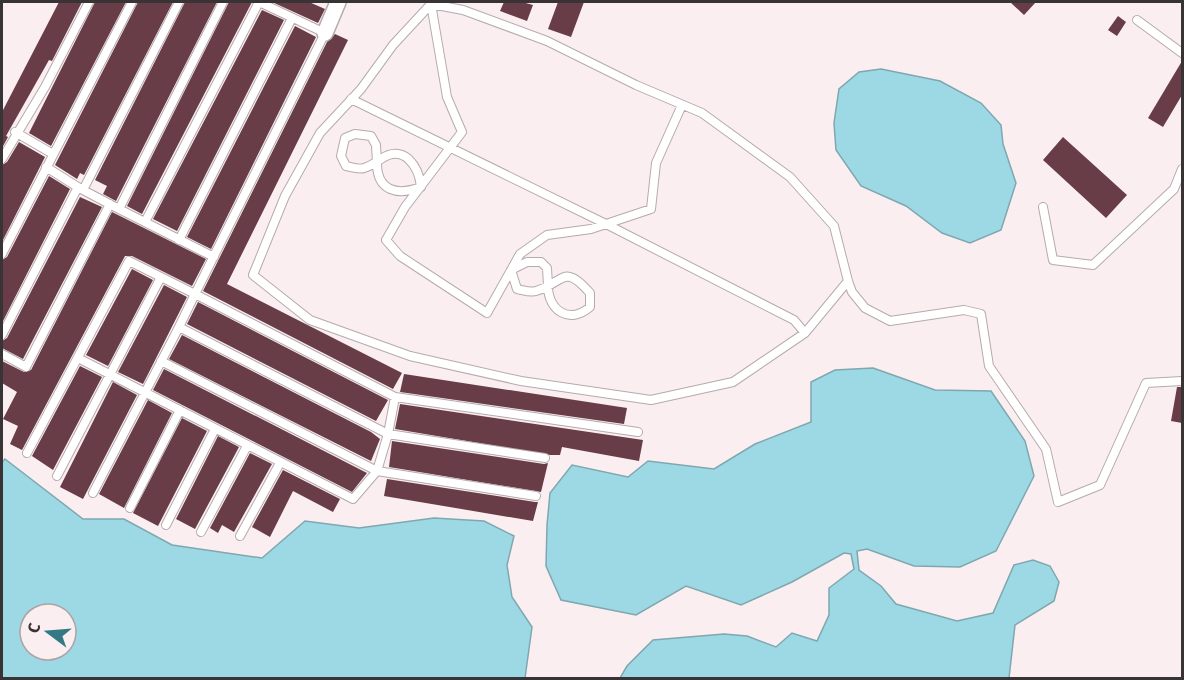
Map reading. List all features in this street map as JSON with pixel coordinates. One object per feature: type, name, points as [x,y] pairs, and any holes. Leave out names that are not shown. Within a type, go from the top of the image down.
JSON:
[{"type":"street","points":[[325,33],[338,2]]},
{"type":"lane","points":[[2,159],[15,132],[45,87],[89,2]]},
{"type":"lane","points":[[2,254],[132,2]]},
{"type":"lane","points":[[2,335],[179,2]]},
{"type":"lane","points":[[119,209],[223,2]]},
{"type":"lane","points":[[93,493],[179,327],[325,33],[259,2],[145,222]]},
{"type":"lane","points":[[432,3],[393,45],[351,99],[320,133],[285,196],[253,275],[310,320],[410,356],[520,381],[651,400],[733,382],[805,333],[848,281]]},
{"type":"lane","points":[[432,3],[463,10],[547,41],[702,113],[790,177],[834,226],[852,292],[866,308],[890,321],[964,310],[981,314],[989,366],[1046,449],[1058,502],[1100,485],[1146,383],[1182,381]]},
{"type":"lane","points":[[432,3],[447,97],[462,132],[405,207],[386,240],[400,256],[487,313],[520,254],[547,235],[606,224],[651,209],[656,163],[681,105]]},
{"type":"lane","points":[[179,240],[292,18]]},
{"type":"lane","points":[[1137,20],[1182,53]]},
{"type":"lane","points":[[351,99],[606,224],[794,320],[805,333]]},
{"type":"lane","points":[[15,132],[53,154]]},
{"type":"lane","points":[[421,187],[395,192],[377,176],[377,163],[376,145],[371,136],[355,134],[345,138],[341,156],[346,166],[362,169],[377,163],[394,153],[406,156],[419,170],[421,187]]},
{"type":"lane","points":[[46,167],[119,209],[214,257]]},
{"type":"lane","points":[[1043,207],[1053,260],[1094,265],[1174,189],[1182,169]]},
{"type":"lane","points":[[2,354],[26,367],[110,204]]},
{"type":"lane","points":[[27,453],[129,261],[395,397],[638,432]]},
{"type":"lane","points":[[511,270],[517,289],[533,292],[548,286],[566,276],[578,279],[590,293],[590,307],[582,314],[566,314],[554,308],[548,299],[548,286],[547,268],[541,262],[527,262],[511,270]]},
{"type":"lane","points":[[57,476],[161,277]]},
{"type":"lane","points":[[179,327],[388,434],[545,458]]},
{"type":"lane","points":[[78,358],[353,499],[377,471],[388,434],[395,397]]},
{"type":"lane","points":[[161,361],[377,471],[536,496]]},
{"type":"lane","points":[[130,508],[180,410]]},
{"type":"lane","points":[[166,525],[215,429]]},
{"type":"lane","points":[[201,532],[247,446]]},
{"type":"lane","points":[[240,536],[280,463]]},
{"type":"water","points":[[881,69],[940,81],[981,103],[1001,125],[1003,144],[1016,183],[1001,230],[970,243],[942,233],[906,206],[861,186],[836,150],[834,123],[839,89],[859,72]]},
{"type":"water","points":[[873,368],[935,390],[991,391],[1025,441],[1034,476],[996,551],[960,567],[914,566],[867,549],[857,551],[859,570],[881,586],[896,604],[957,621],[993,613],[1014,565],[1033,560],[1050,566],[1059,582],[1054,601],[1015,625],[1009,678],[620,678],[627,666],[653,640],[724,634],[747,636],[776,647],[792,633],[817,641],[829,615],[829,588],[854,569],[851,554],[844,553],[792,582],[741,605],[686,586],[636,615],[561,600],[546,566],[547,525],[550,493],[572,465],[628,477],[648,461],[714,469],[755,444],[811,422],[811,382],[835,370]]},
{"type":"water","points":[[5,459],[83,519],[124,519],[172,545],[262,558],[305,521],[359,528],[434,518],[484,521],[514,536],[507,565],[512,597],[532,627],[525,678],[2,678],[2,462]]},
{"type":"building","points":[[59,2],[82,2],[52,61],[49,60],[6,136],[8,137],[2,148],[2,112]]},
{"type":"building","points":[[95,2],[126,2],[51,146],[29,133]]},
{"type":"building","points":[[138,2],[173,2],[84,175],[80,173],[77,179],[55,165]]},
{"type":"building","points":[[185,2],[217,2],[116,201],[103,194],[107,186],[95,180]]},
{"type":"building","points":[[229,2],[252,2],[142,214],[127,206]]},
{"type":"building","points":[[272,2],[309,2],[325,9],[318,23]]},
{"type":"building","points":[[504,2],[522,2],[533,5],[527,21],[500,11]]},
{"type":"building","points":[[558,2],[584,2],[571,37],[548,29]]},
{"type":"building","points":[[1010,2],[1036,2],[1024,15]]},
{"type":"building","points":[[262,10],[284,20],[177,231],[153,219]]},
{"type":"building","points":[[1118,16],[1126,22],[1117,36],[1108,30]]},
{"type":"building","points":[[295,26],[316,37],[211,249],[187,237]]},
{"type":"building","points":[[335,34],[348,40],[227,284],[402,373],[393,389],[203,291],[327,42]]},
{"type":"building","points":[[1182,61],[1182,95],[1163,127],[1148,118]]},
{"type":"building","points":[[1063,137],[1127,195],[1106,218],[1043,160]]},
{"type":"building","points":[[19,142],[45,157],[2,242],[2,165],[7,162]]},
{"type":"building","points":[[49,176],[70,189],[2,323],[2,260],[7,257]]},
{"type":"building","points":[[80,197],[102,207],[23,359],[2,348],[2,341],[7,338]]},
{"type":"building","points":[[112,212],[206,259],[192,286],[132,256],[125,256],[22,450],[10,444],[18,426],[3,419],[17,392],[2,383],[2,361],[24,372],[31,370]]},
{"type":"building","points":[[132,269],[153,280],[108,366],[86,355]]},
{"type":"building","points":[[164,285],[187,297],[143,384],[118,372]]},
{"type":"building","points":[[198,302],[388,400],[376,421],[187,324]]},
{"type":"building","points":[[182,335],[371,432],[380,439],[371,461],[169,359]]},
{"type":"building","points":[[80,366],[102,377],[53,470],[32,456]]},
{"type":"building","points":[[164,369],[367,473],[352,492],[153,390]]},
{"type":"building","points":[[404,374],[627,408],[624,424],[400,392]]},
{"type":"building","points":[[113,382],[137,395],[83,499],[60,487]]},
{"type":"building","points":[[1177,387],[1182,387],[1182,423],[1171,421]]},
{"type":"building","points":[[148,400],[172,413],[124,508],[99,494]]},
{"type":"building","points":[[400,404],[643,440],[639,461],[562,447],[560,455],[550,455],[395,429]]},
{"type":"building","points":[[182,418],[207,431],[158,526],[133,513]]},
{"type":"building","points":[[218,436],[239,447],[195,529],[176,519]]},
{"type":"building","points":[[392,441],[548,463],[541,492],[389,467]]},
{"type":"building","points":[[250,453],[272,464],[234,532],[222,525],[218,533],[210,528]]},
{"type":"building","points":[[283,470],[340,499],[333,512],[293,491],[270,537],[252,527]]},
{"type":"building","points":[[387,479],[538,502],[533,521],[384,496]]}]
